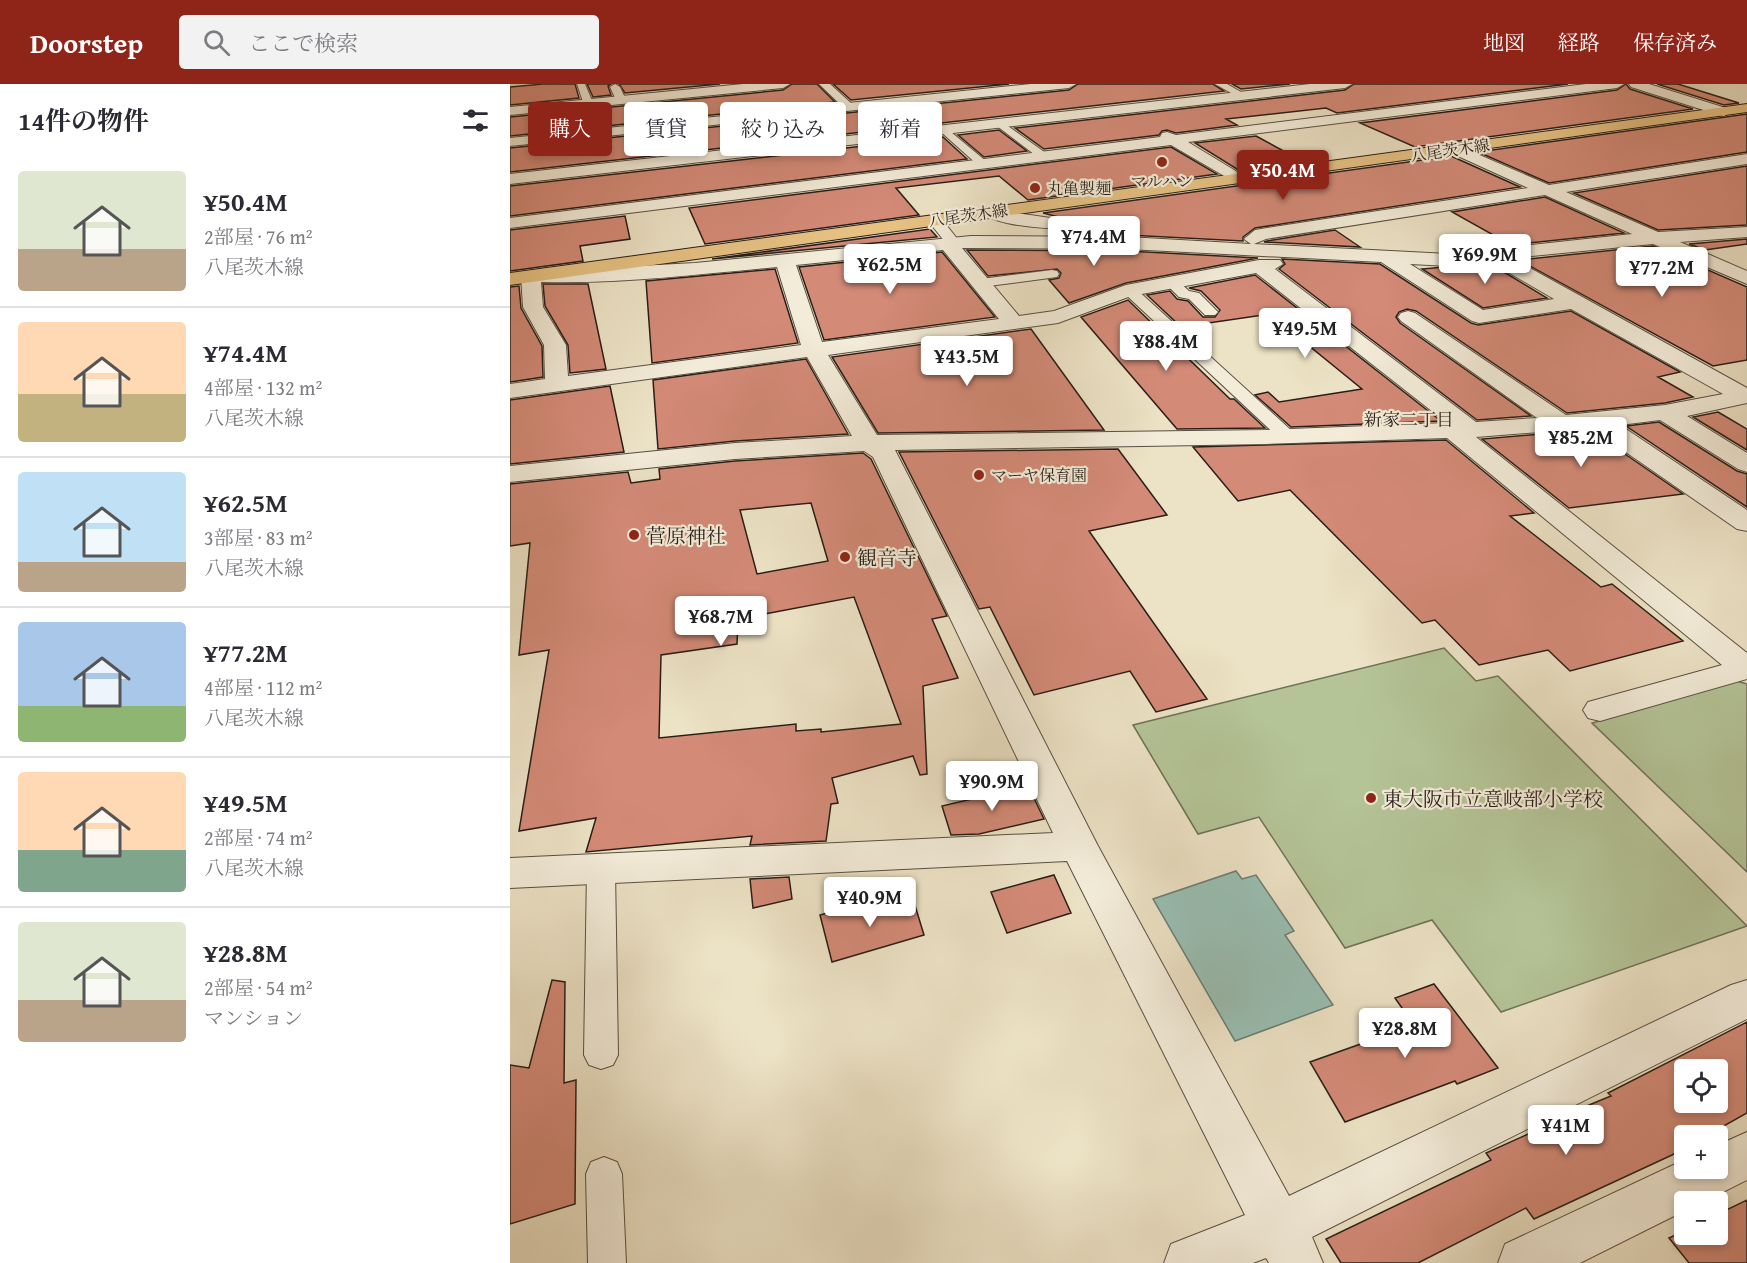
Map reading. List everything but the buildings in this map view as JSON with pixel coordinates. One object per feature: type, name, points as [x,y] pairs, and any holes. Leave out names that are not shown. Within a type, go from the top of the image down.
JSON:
[{"type":"main road","name":"八尾茨木線","points":[[520,277],[1747,108]]},
{"type":"street","points":[[612,107],[621,100],[664,90],[775,84],[792,102]]},
{"type":"street","points":[[846,107],[1069,84]]},
{"type":"street","points":[[846,141],[1345,84]]},
{"type":"street","points":[[510,223],[1617,84]]},
{"type":"street","points":[[1636,84],[1724,112]]},
{"type":"street","points":[[1107,99],[1238,179]]},
{"type":"street","points":[[510,111],[528,117]]},
{"type":"street","points":[[612,114],[720,113]]},
{"type":"street","points":[[510,142],[528,133]]},
{"type":"street","points":[[1454,149],[1747,278]]},
{"type":"street","points":[[510,180],[720,155]]},
{"type":"street","points":[[1253,239],[1261,234],[1747,159]]},
{"type":"street","points":[[584,171],[596,212]]},
{"type":"street","points":[[510,391],[1058,317],[1129,290],[1335,254],[1342,248],[1253,239],[1100,229],[1004,218],[992,212]]},
{"type":"street","points":[[557,384],[555,345],[533,307],[520,277],[566,277],[785,262],[951,244],[1049,241],[1127,243],[1449,260],[1624,240],[1747,232]]},
{"type":"street","points":[[951,244],[1014,324]]},
{"type":"street","points":[[1492,255],[1746,396]]},
{"type":"street","points":[[1388,258],[1479,317],[1574,302]]},
{"type":"street","points":[[785,262],[814,350],[869,443],[885,453],[1078,846],[1287,1246]]},
{"type":"street","points":[[1259,266],[1462,430],[1747,669]]},
{"type":"street","points":[[1408,317],[1561,423]]},
{"type":"street","points":[[510,474],[685,455],[869,443],[1287,436],[1462,430],[1561,423],[1664,412],[1746,396]]},
{"type":"street","points":[[1664,412],[1747,464]]},
{"type":"street","points":[[1595,419],[1747,523]]},
{"type":"street","points":[[1600,710],[1747,669]]},
{"type":"street","points":[[510,873],[1078,846]]},
{"type":"street","points":[[1190,1263],[1287,1246],[1747,998]]},
{"type":"street","points":[[1524,1263],[1747,1155]]},
{"type":"lane","points":[[824,84],[849,107]]},
{"type":"lane","points":[[1220,84],[1243,96]]},
{"type":"lane","points":[[581,85],[594,102]]},
{"type":"lane","points":[[615,87],[621,100]]},
{"type":"lane","points":[[1001,124],[1043,156]]},
{"type":"lane","points":[[945,130],[983,164]]},
{"type":"lane","points":[[935,220],[951,244]]},
{"type":"lane","points":[[981,283],[1052,274]]},
{"type":"lane","points":[[1171,282],[1184,294],[1194,296],[1210,312]]},
{"type":"lane","points":[[1129,290],[1287,436]]},
{"type":"lane","points":[[601,870],[601,1055]]},
{"type":"lane","points":[[604,1174],[607,1263]]},
{"type":"green space","points":[[1444,648],[1476,681],[1498,676],[1747,926],[1501,1012],[1432,920],[1345,948],[1259,817],[1198,834],[1133,725]]},
{"type":"green space","points":[[1737,681],[1747,684],[1747,872],[1592,723]]},
{"type":"water","points":[[1236,871],[1242,879],[1256,875],[1294,931],[1285,935],[1333,1005],[1235,1041],[1153,899]]},
{"type":"place","name":"マルハン","points":[[1162,162]]},
{"type":"place","name":"丸亀製麺","points":[[1035,188]]},
{"type":"place","name":"マーヤ保育園","points":[[979,475]]},
{"type":"place","name":"菅原神社","points":[[634,535]]},
{"type":"place","name":"観音寺","points":[[845,557]]},
{"type":"place","name":"東大阪市立意岐部小学校","points":[[1371,798]]},
{"type":"district","name":"新家二丁目","points":[[1409,419]]}]
